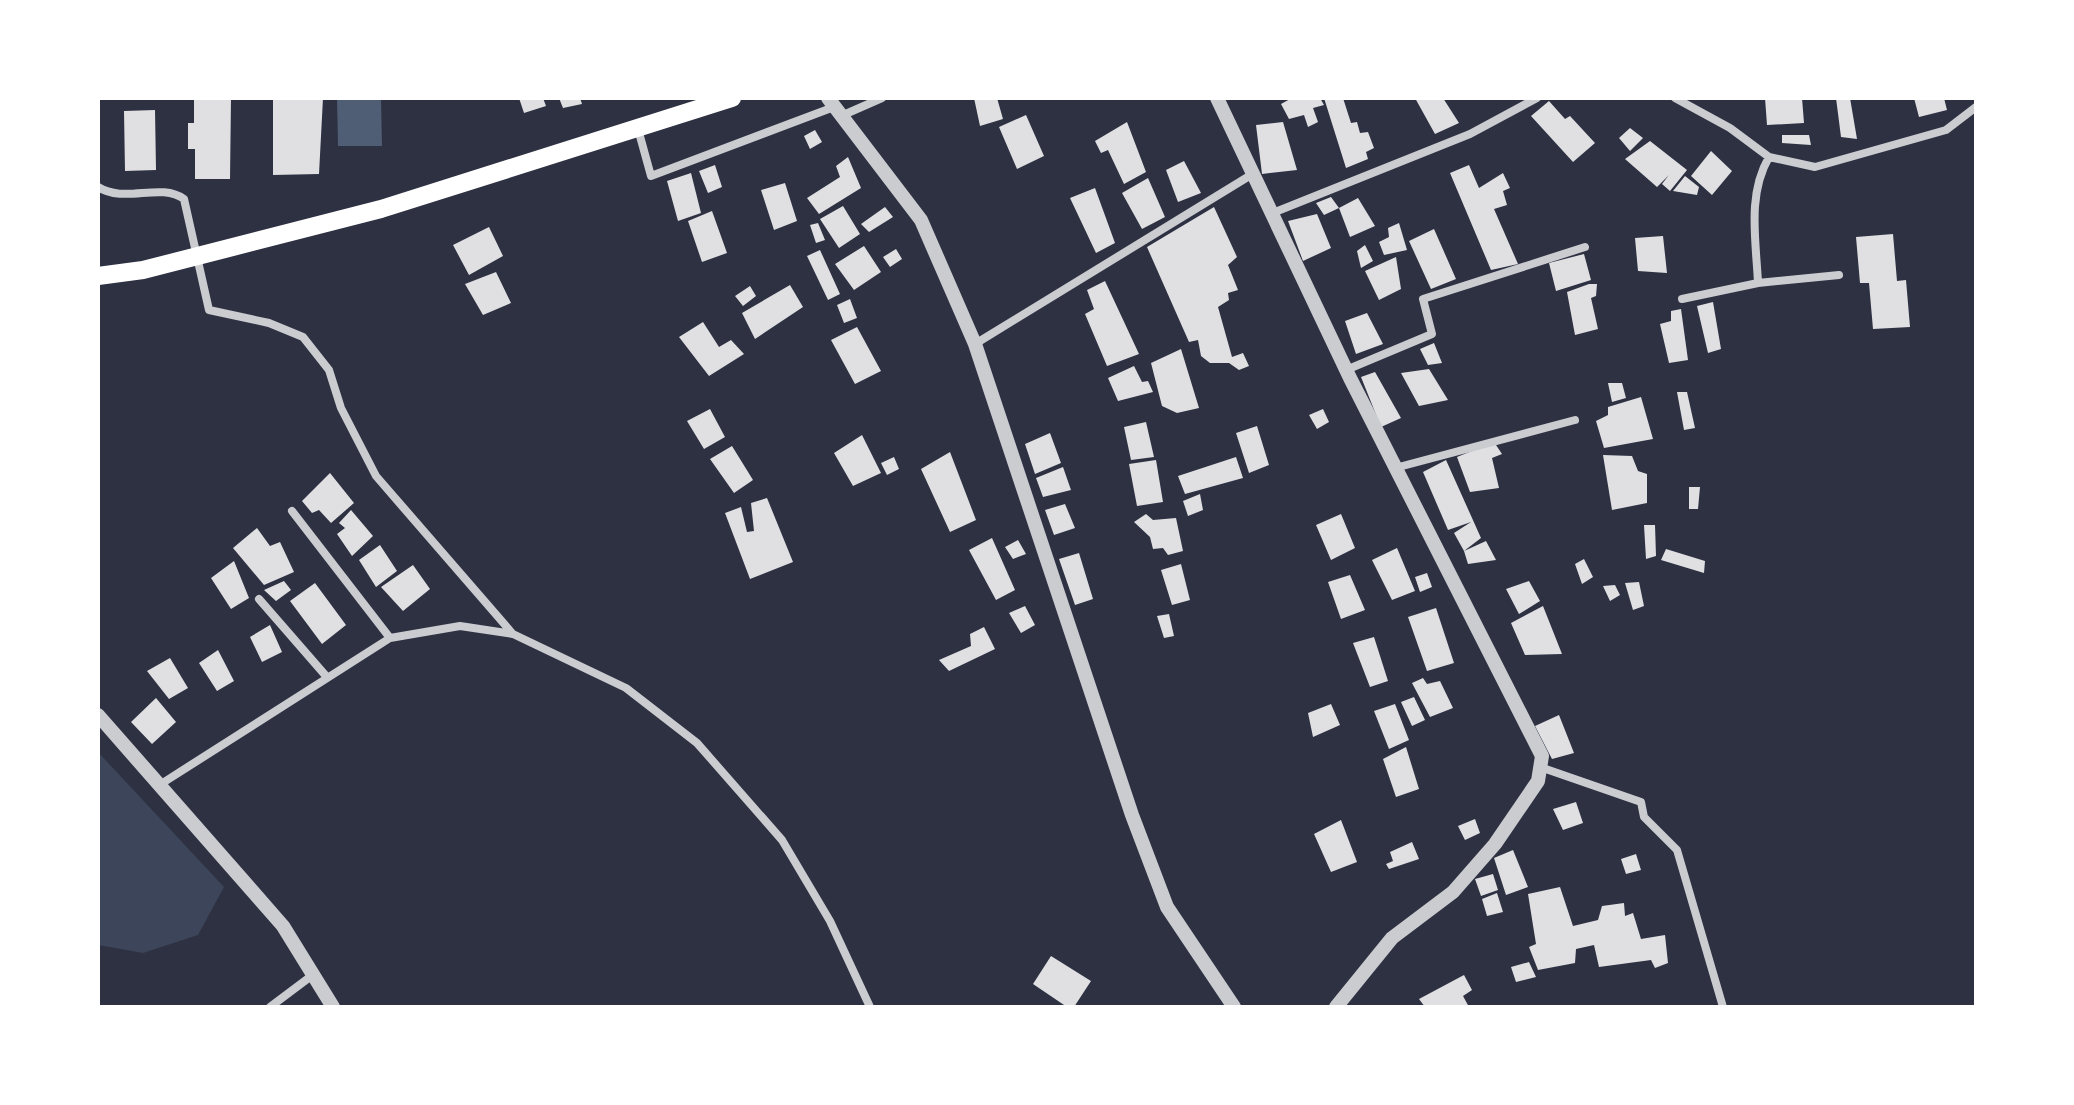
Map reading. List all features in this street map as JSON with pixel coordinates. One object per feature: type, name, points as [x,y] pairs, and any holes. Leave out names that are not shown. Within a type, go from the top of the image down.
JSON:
[{"type":"highway","points":[[98,276],[143,270],[381,209],[732,98]]},
{"type":"street","points":[[637,128],[651,176],[834,107],[882,98]]},
{"type":"street","points":[[1217,98],[1346,370],[1542,756],[1538,781],[1495,844],[1453,892],[1392,938],[1336,1007]]},
{"type":"street","points":[[1270,214],[1470,134],[1537,98]]},
{"type":"street","points":[[1675,98],[1730,128],[1769,157],[1815,167],[1946,130],[1976,107]]},
{"type":"street","points":[[834,107],[921,220],[975,344],[1132,815],[1167,907],[1234,1007]]},
{"type":"street","points":[[1758,283],[1754,201],[1757,178],[1769,157]]},
{"type":"street","points":[[975,344],[1251,175]]},
{"type":"street","points":[[98,187],[108,193],[133,196],[171,192],[184,199],[209,310],[269,323],[303,337],[329,370],[341,408],[376,476],[451,558],[513,634]]},
{"type":"street","points":[[1346,370],[1432,334],[1423,299],[1585,247]]},
{"type":"street","points":[[1682,299],[1758,283],[1839,275]]},
{"type":"street","points":[[1395,469],[1575,420]]},
{"type":"street","points":[[292,511],[390,638]]},
{"type":"street","points":[[259,599],[326,676]]},
{"type":"street","points":[[161,784],[390,638],[460,626],[513,634],[626,688],[697,743],[782,840],[830,921],[870,1007]]},
{"type":"street","points":[[98,715],[283,926],[333,1007]]},
{"type":"street","points":[[1540,767],[1641,802],[1644,817],[1677,850],[1723,1007]]},
{"type":"street","points":[[270,1007],[314,973]]},
{"type":"shaded area","points":[[337,98],[381,98],[382,146],[338,146]]},
{"type":"shaded area","points":[[98,752],[224,887],[198,935],[143,953],[98,945]]},
{"type":"building","points":[[194,98],[231,98],[230,179],[195,179],[195,149],[188,149],[188,123],[194,123]]},
{"type":"building","points":[[273,98],[323,98],[319,174],[273,175]]},
{"type":"building","points":[[519,98],[543,98],[546,106],[524,113]]},
{"type":"building","points":[[559,98],[580,98],[582,104],[563,108]]},
{"type":"building","points":[[974,98],[997,98],[1003,119],[980,126]]},
{"type":"building","points":[[1292,98],[1320,98],[1324,105],[1313,108],[1318,122],[1308,127],[1304,115],[1289,119],[1281,104]]},
{"type":"building","points":[[1324,98],[1343,98],[1351,123],[1357,122],[1360,133],[1368,132],[1374,148],[1366,152],[1368,159],[1346,168]]},
{"type":"building","points":[[1415,98],[1443,98],[1459,123],[1435,134]]},
{"type":"building","points":[[1765,98],[1802,98],[1804,123],[1767,125]]},
{"type":"building","points":[[1836,98],[1850,98],[1857,139],[1841,137]]},
{"type":"building","points":[[1914,98],[1944,98],[1947,110],[1919,117]]},
{"type":"building","points":[[1549,101],[1565,119],[1570,116],[1595,143],[1573,162],[1531,116]]},
{"type":"building","points":[[155,110],[156,170],[125,171],[124,111]]},
{"type":"building","points":[[1026,115],[1044,156],[1017,169],[999,127]]},
{"type":"building","points":[[1127,122],[1146,172],[1124,184],[1108,150],[1101,153],[1095,141]]},
{"type":"building","points":[[1283,122],[1297,170],[1262,174],[1256,125]]},
{"type":"building","points":[[1630,128],[1643,138],[1630,151],[1619,138]]},
{"type":"building","points":[[815,130],[822,142],[810,149],[804,136]]},
{"type":"building","points":[[1782,135],[1809,135],[1811,145],[1782,143]]},
{"type":"building","points":[[1650,141],[1687,170],[1670,191],[1662,184],[1669,175],[1657,187],[1625,159]]},
{"type":"building","points":[[1711,151],[1732,171],[1712,195],[1691,176]]},
{"type":"building","points":[[848,157],[861,188],[819,214],[807,198],[840,177],[836,166]]},
{"type":"building","points":[[1184,161],[1201,193],[1178,202],[1166,170]]},
{"type":"building","points":[[715,165],[722,187],[708,193],[699,171]]},
{"type":"building","points":[[1469,165],[1479,188],[1503,173],[1510,188],[1503,191],[1507,205],[1494,209],[1518,264],[1491,270],[1450,173]]},
{"type":"building","points":[[691,173],[701,213],[678,221],[667,181]]},
{"type":"building","points":[[1685,176],[1699,187],[1697,195],[1673,191]]},
{"type":"building","points":[[1148,178],[1165,217],[1142,229],[1122,193]]},
{"type":"building","points":[[785,183],[797,221],[774,230],[761,190]]},
{"type":"building","points":[[1095,188],[1115,243],[1096,253],[1070,198]]},
{"type":"building","points":[[1331,197],[1339,208],[1324,215],[1316,203]]},
{"type":"building","points":[[1358,198],[1375,226],[1350,237],[1339,208]]},
{"type":"building","points":[[843,206],[860,234],[839,248],[820,219]]},
{"type":"building","points":[[885,207],[893,217],[869,232],[861,224]]},
{"type":"building","points":[[1214,207],[1237,257],[1228,265],[1238,290],[1228,293],[1229,300],[1218,307],[1232,357],[1243,353],[1249,366],[1239,370],[1229,363],[1210,363],[1201,356],[1198,340],[1189,342],[1147,247]]},
{"type":"building","points":[[712,211],[727,253],[702,262],[688,221]]},
{"type":"building","points":[[1317,214],[1331,248],[1303,261],[1288,221]]},
{"type":"building","points":[[818,223],[825,240],[816,243],[810,225]]},
{"type":"building","points":[[1399,223],[1407,250],[1384,255],[1379,242],[1389,237],[1388,228]]},
{"type":"building","points":[[489,227],[503,256],[469,275],[453,245]]},
{"type":"building","points":[[1434,229],[1456,279],[1431,289],[1409,241]]},
{"type":"building","points":[[1893,234],[1897,281],[1906,280],[1910,327],[1873,329],[1869,283],[1860,283],[1856,237]]},
{"type":"building","points":[[1663,236],[1667,273],[1638,271],[1635,238]]},
{"type":"building","points":[[1365,245],[1373,261],[1361,268],[1357,251]]},
{"type":"building","points":[[864,246],[881,272],[854,290],[835,264]]},
{"type":"building","points":[[896,249],[902,259],[890,267],[883,257]]},
{"type":"building","points":[[820,250],[840,294],[828,300],[807,256]]},
{"type":"building","points":[[1584,254],[1591,280],[1556,291],[1549,263]]},
{"type":"building","points":[[1396,257],[1401,289],[1379,300],[1365,271]]},
{"type":"building","points":[[496,272],[511,303],[483,315],[465,284]]},
{"type":"building","points":[[1105,281],[1139,354],[1107,366],[1085,314],[1094,309],[1087,290]]},
{"type":"building","points":[[1597,284],[1596,296],[1591,298],[1598,329],[1575,335],[1567,292]]},
{"type":"building","points":[[790,285],[803,307],[755,339],[742,313]]},
{"type":"building","points":[[750,286],[756,296],[743,306],[735,296]]},
{"type":"building","points":[[850,299],[857,318],[844,323],[837,305]]},
{"type":"building","points":[[1713,302],[1721,349],[1708,353],[1697,306]]},
{"type":"building","points":[[1681,309],[1688,360],[1669,363],[1660,324],[1671,321],[1671,311]]},
{"type":"building","points":[[1367,313],[1383,344],[1356,354],[1345,321]]},
{"type":"building","points":[[703,322],[719,347],[731,340],[744,354],[709,376],[679,337]]},
{"type":"building","points":[[857,327],[881,371],[855,384],[831,340]]},
{"type":"building","points":[[1434,343],[1442,363],[1428,365],[1420,349]]},
{"type":"building","points":[[1181,349],[1199,408],[1177,413],[1162,406],[1151,363]]},
{"type":"building","points":[[1134,366],[1142,382],[1148,381],[1153,392],[1118,401],[1108,378]]},
{"type":"building","points":[[1429,369],[1448,400],[1419,406],[1401,373]]},
{"type":"building","points":[[1375,372],[1401,418],[1381,427],[1361,377]]},
{"type":"building","points":[[1608,383],[1622,383],[1626,398],[1612,402]]},
{"type":"building","points":[[1677,392],[1687,392],[1695,428],[1684,430]]},
{"type":"building","points":[[1641,397],[1653,439],[1604,448],[1596,421],[1608,415],[1608,407]]},
{"type":"building","points":[[710,409],[725,437],[704,449],[687,421]]},
{"type":"building","points":[[1323,409],[1329,422],[1317,429],[1309,415]]},
{"type":"building","points":[[1146,422],[1154,457],[1131,460],[1124,427]]},
{"type":"building","points":[[1257,426],[1269,465],[1249,473],[1236,433]]},
{"type":"building","points":[[1050,433],[1061,463],[1035,474],[1025,444]]},
{"type":"building","points":[[862,435],[881,473],[853,486],[834,453]]},
{"type":"building","points":[[1494,442],[1502,454],[1492,458],[1499,488],[1470,492],[1457,457]]},
{"type":"building","points":[[732,446],[753,480],[734,493],[710,459]]},
{"type":"building","points":[[950,452],[976,520],[950,532],[921,469]]},
{"type":"building","points":[[1603,455],[1632,456],[1638,471],[1647,474],[1647,503],[1612,510]]},
{"type":"building","points":[[894,457],[899,469],[887,475],[881,463]]},
{"type":"building","points":[[1236,457],[1243,478],[1185,494],[1178,476]]},
{"type":"building","points":[[1156,460],[1163,502],[1137,506],[1129,464]]},
{"type":"building","points":[[1446,460],[1481,538],[1464,551],[1454,533],[1471,522],[1448,530],[1423,472]]},
{"type":"building","points":[[1063,467],[1071,490],[1043,497],[1036,478]]},
{"type":"building","points":[[330,473],[354,503],[331,523],[319,510],[312,513],[302,501]]},
{"type":"building","points":[[1689,487],[1700,487],[1698,509],[1689,509]]},
{"type":"building","points":[[1200,494],[1203,510],[1188,516],[1183,501]]},
{"type":"building","points":[[767,498],[793,562],[750,579],[725,513],[741,507],[747,532],[754,531],[751,503]]},
{"type":"building","points":[[1065,504],[1075,528],[1054,535],[1045,510]]},
{"type":"building","points":[[351,510],[373,536],[352,556],[337,534],[345,528],[339,523]]},
{"type":"building","points":[[1146,514],[1153,520],[1176,518],[1183,551],[1168,555],[1163,548],[1153,549],[1150,537],[1134,522]]},
{"type":"building","points":[[1341,514],[1355,548],[1331,560],[1316,525]]},
{"type":"building","points":[[1644,525],[1655,525],[1656,556],[1646,559]]},
{"type":"building","points":[[257,528],[270,546],[280,542],[294,572],[264,585],[233,548]]},
{"type":"building","points":[[992,538],[1015,590],[996,600],[969,550]]},
{"type":"building","points":[[1018,540],[1026,554],[1013,559],[1005,547]]},
{"type":"building","points":[[1486,541],[1496,560],[1468,564],[1464,551]]},
{"type":"building","points":[[380,545],[397,571],[376,587],[359,560]]},
{"type":"building","points":[[1397,548],[1415,591],[1392,600],[1372,560]]},
{"type":"building","points":[[1666,549],[1705,561],[1704,573],[1661,560]]},
{"type":"building","points":[[1079,553],[1093,599],[1075,605],[1059,559]]},
{"type":"building","points":[[1584,559],[1593,577],[1582,584],[1575,564]]},
{"type":"building","points":[[234,561],[249,598],[231,609],[211,578]]},
{"type":"building","points":[[1181,564],[1190,600],[1172,605],[1161,570]]},
{"type":"building","points":[[413,565],[430,589],[403,611],[381,587]]},
{"type":"building","points":[[1427,573],[1432,587],[1420,592],[1415,577]]},
{"type":"building","points":[[1350,575],[1365,610],[1341,619],[1328,582]]},
{"type":"building","points":[[284,581],[291,590],[276,601],[264,590]]},
{"type":"building","points":[[1529,581],[1540,601],[1519,614],[1506,589]]},
{"type":"building","points":[[1639,582],[1644,606],[1633,610],[1625,583]]},
{"type":"building","points":[[315,583],[346,625],[322,644],[290,601]]},
{"type":"building","points":[[1615,585],[1620,595],[1610,601],[1603,586]]},
{"type":"building","points":[[1025,606],[1035,625],[1021,633],[1009,613]]},
{"type":"building","points":[[1543,606],[1562,654],[1525,655],[1511,623]]},
{"type":"building","points":[[1436,608],[1454,663],[1427,671],[1408,617]]},
{"type":"building","points":[[1169,614],[1174,636],[1164,638],[1157,616]]},
{"type":"building","points":[[270,625],[282,652],[262,662],[250,637]]},
{"type":"building","points":[[984,627],[995,649],[949,671],[939,660],[971,646],[970,634]]},
{"type":"building","points":[[1374,637],[1388,681],[1370,687],[1353,643]]},
{"type":"building","points":[[218,650],[234,681],[217,691],[199,663]]},
{"type":"building","points":[[170,658],[188,688],[169,699],[147,671]]},
{"type":"building","points":[[1423,678],[1427,684],[1440,681],[1453,708],[1430,717],[1412,683]]},
{"type":"building","points":[[1414,697],[1425,720],[1412,726],[1401,702]]},
{"type":"building","points":[[156,698],[176,722],[152,744],[131,722]]},
{"type":"building","points":[[1331,704],[1340,725],[1313,737],[1308,713]]},
{"type":"building","points":[[1395,704],[1409,740],[1389,749],[1374,711]]},
{"type":"building","points":[[1559,715],[1574,753],[1552,759],[1535,726]]},
{"type":"building","points":[[1406,747],[1419,789],[1396,797],[1383,759]]},
{"type":"building","points":[[1576,802],[1583,823],[1563,830],[1553,809]]},
{"type":"building","points":[[1475,819],[1480,833],[1465,840],[1458,826]]},
{"type":"building","points":[[1341,820],[1357,862],[1331,872],[1314,834]]},
{"type":"building","points":[[1412,842],[1419,859],[1389,869],[1386,864],[1393,861],[1390,852]]},
{"type":"building","points":[[1513,850],[1528,887],[1506,895],[1494,858]]},
{"type":"building","points":[[1636,854],[1641,870],[1626,874],[1621,859]]},
{"type":"building","points":[[1493,874],[1498,890],[1481,896],[1475,879]]},
{"type":"building","points":[[1560,887],[1573,926],[1598,920],[1602,906],[1624,903],[1625,916],[1633,913],[1641,939],[1665,935],[1668,963],[1655,968],[1651,960],[1599,967],[1594,945],[1576,949],[1575,963],[1538,970],[1529,947],[1536,944],[1528,894]]},
{"type":"building","points":[[1497,893],[1503,912],[1487,916],[1482,899]]},
{"type":"building","points":[[1051,956],[1091,981],[1074,1007],[1067,1007],[1033,984]]},
{"type":"building","points":[[1529,962],[1536,977],[1516,982],[1511,967]]},
{"type":"building","points":[[1464,975],[1472,990],[1463,996],[1469,1007],[1425,1007],[1419,999]]}]
